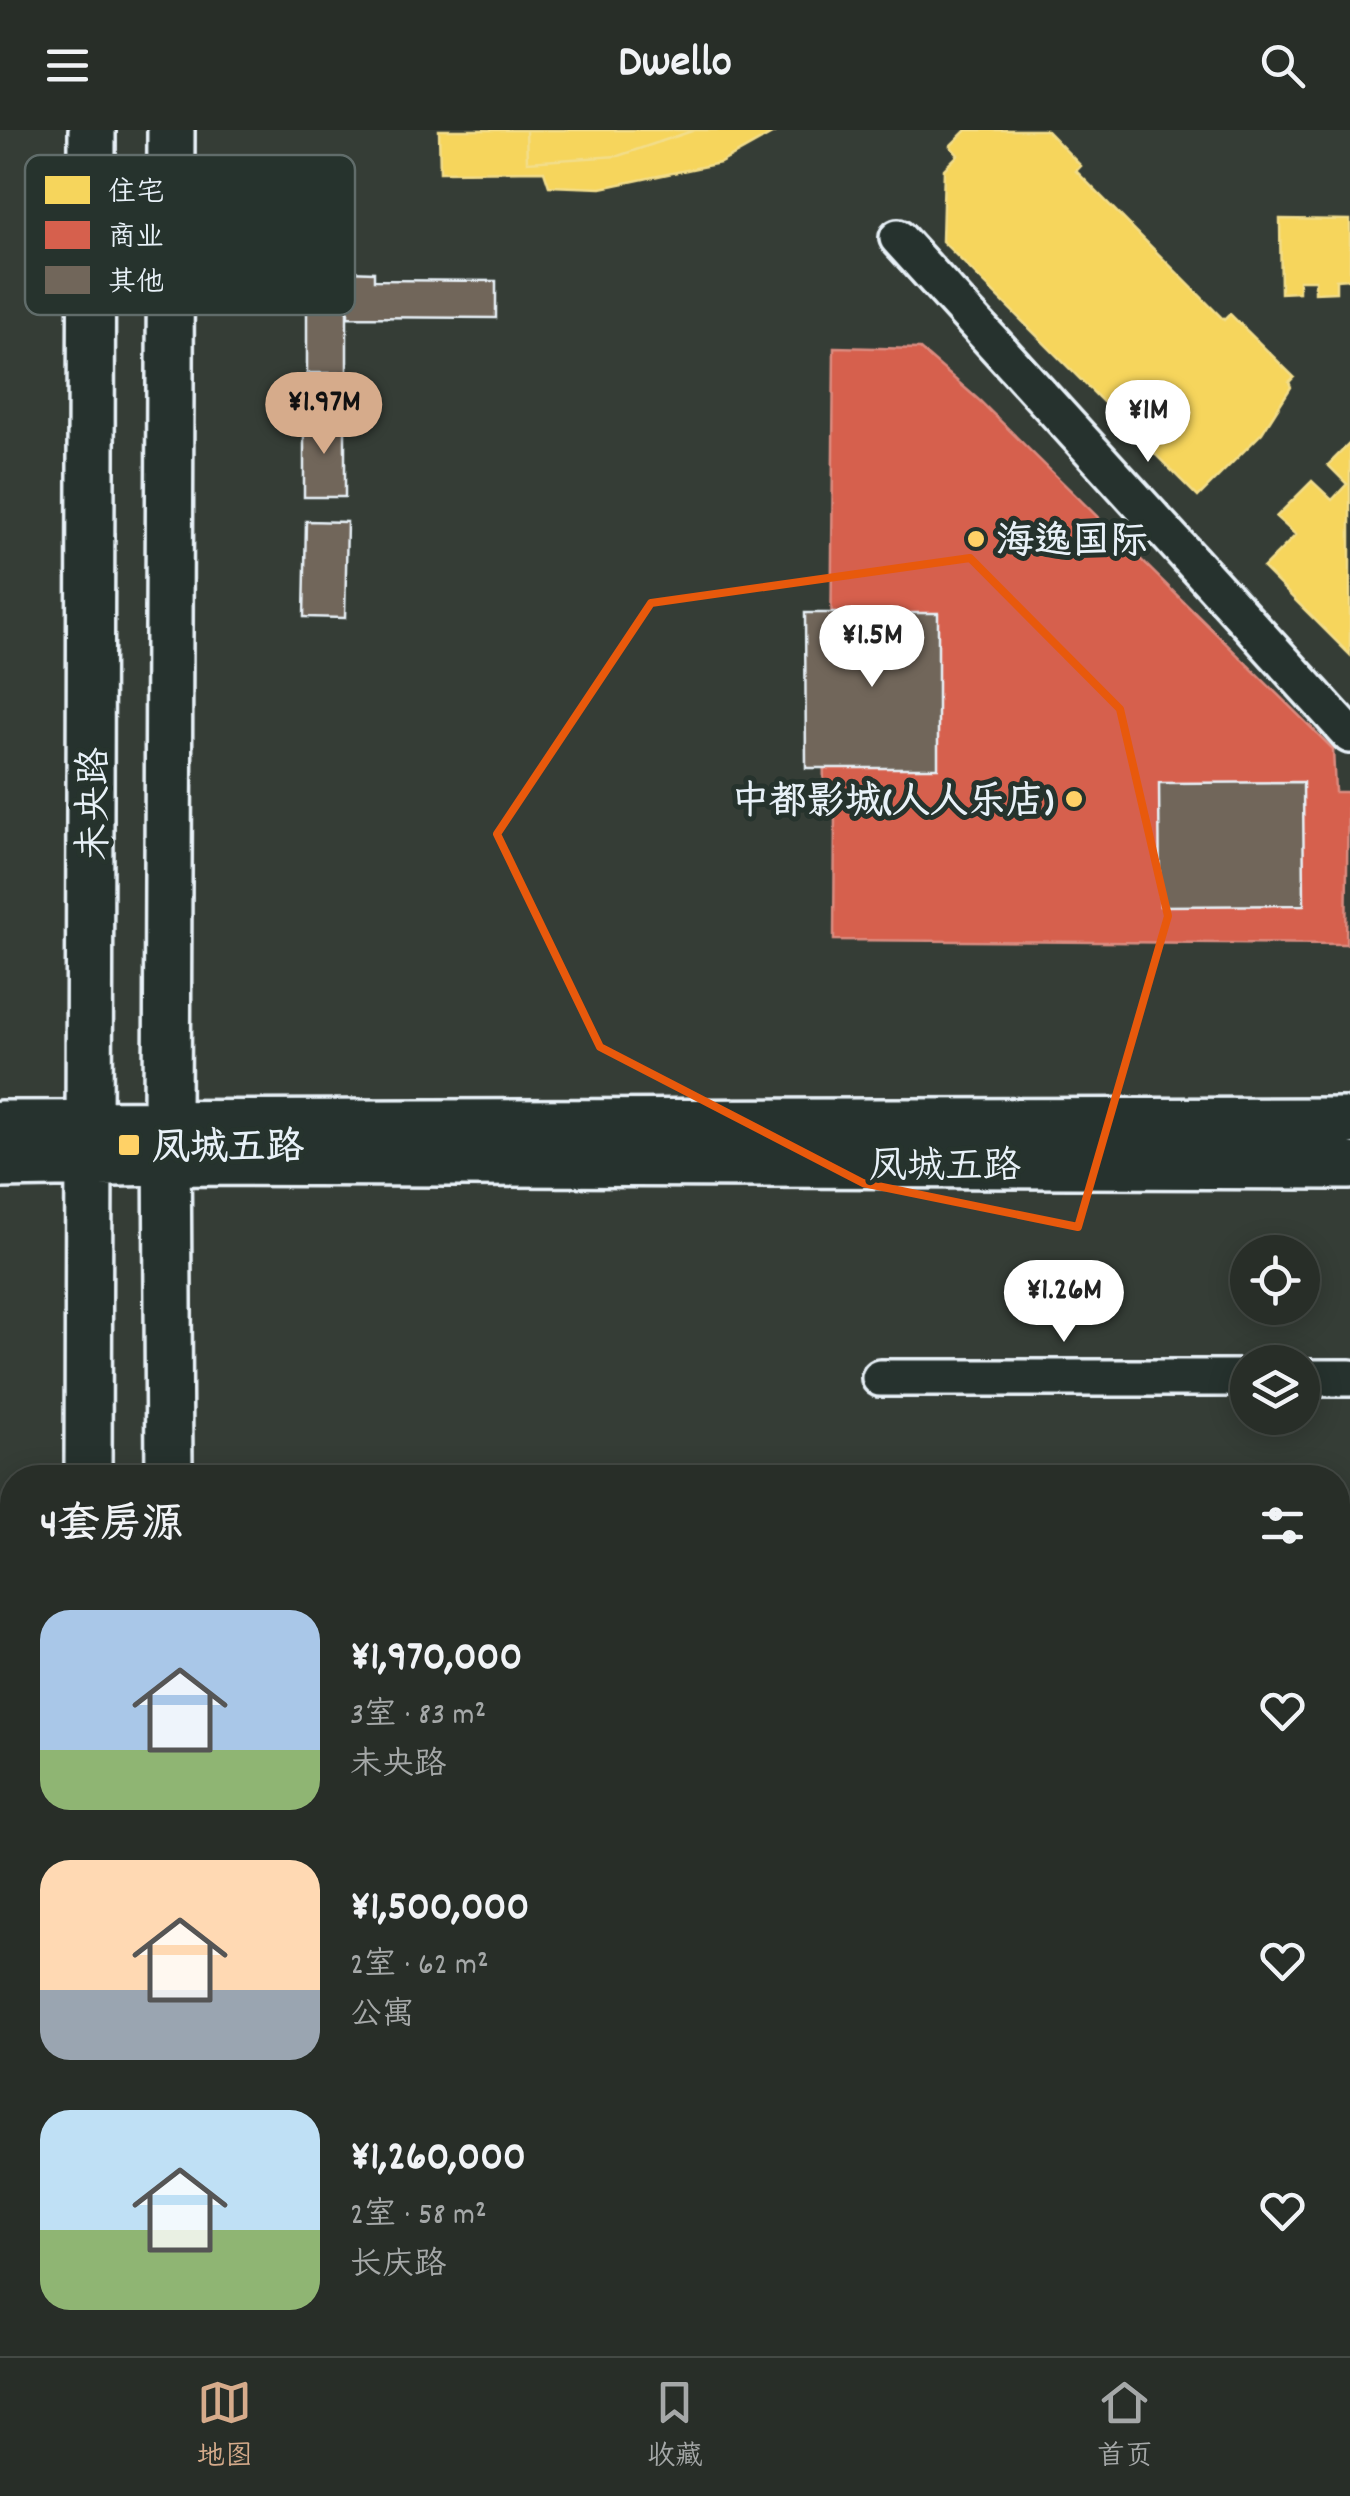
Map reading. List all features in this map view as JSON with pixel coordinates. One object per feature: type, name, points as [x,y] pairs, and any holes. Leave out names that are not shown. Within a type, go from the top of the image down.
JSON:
[{"type":"main road","name":"未央路","points":[[92,130],[92,155]]},
{"type":"main road","name":"未央路","points":[[172,130],[172,155]]},
{"type":"main road","name":"未央路","points":[[88,1465],[92,315]]},
{"type":"main road","name":"未央路","points":[[170,1465],[171,315]]},
{"type":"main road","name":"凤城五路","points":[[0,1165],[90,1144],[1350,1121]]},
{"type":"main road","name":"凤城五路","points":[[0,1124],[90,1144]]},
{"type":"main road","name":"凤城五路","points":[[168,1143],[1350,1166]]},
{"type":"street","points":[[898,238],[1350,735]]},
{"type":"street","points":[[880,1378],[1230,1378]]},
{"type":"street","points":[[1320,1378],[1350,1378]]},
{"type":"highlighted area","points":[[970,558],[1120,709],[1168,916],[1078,1227],[863,1183],[600,1047],[497,834],[651,603]]},
{"type":"building: 住宅","points":[[439,130],[779,130],[720,163],[601,188],[549,186],[544,171],[440,172]]},
{"type":"building: 住宅","points":[[526,130],[695,130],[618,156],[527,162]]},
{"type":"building: 住宅","points":[[966,130],[1046,130],[1081,166],[1076,171],[1224,320],[1230,314],[1294,377],[1262,433],[1198,497],[942,241],[944,169],[958,155],[950,146]]},
{"type":"building: 住宅","points":[[1280,219],[1350,220],[1350,279],[1336,280],[1336,292],[1315,293],[1315,280],[1299,280],[1299,292],[1281,293]]},
{"type":"building: 住宅","points":[[1350,443],[1350,655],[1263,568],[1296,535],[1276,517],[1312,481],[1332,500],[1347,484],[1328,465]]},
{"type":"building: 商业","name":"海逸国际","points":[[834,347],[920,349],[980,401],[1333,749],[1335,792],[1348,792],[1346,944],[834,940],[835,811],[824,811],[823,658],[831,657]]},
{"type":"building: 其他","points":[[355,271],[374,272],[374,280],[496,281],[496,318],[348,317],[355,315]]},
{"type":"building: 其他","points":[[307,315],[347,315],[347,373],[307,373]]},
{"type":"building: 其他","points":[[304,417],[345,417],[345,497],[304,497]]},
{"type":"building: 其他","points":[[306,521],[347,522],[345,618],[304,617]]},
{"type":"building: 其他","points":[[805,613],[938,613],[938,768],[806,768]]},
{"type":"building: 其他","points":[[1303,782],[1304,905],[1160,906],[1159,783]]},
{"type":"place","name":"海逸国际","points":[[976,539]]},
{"type":"place","name":"中都影城(人人乐店)","points":[[1074,799]]},
{"type":"place","name":"凤城五路","points":[[129,1145]]}]
